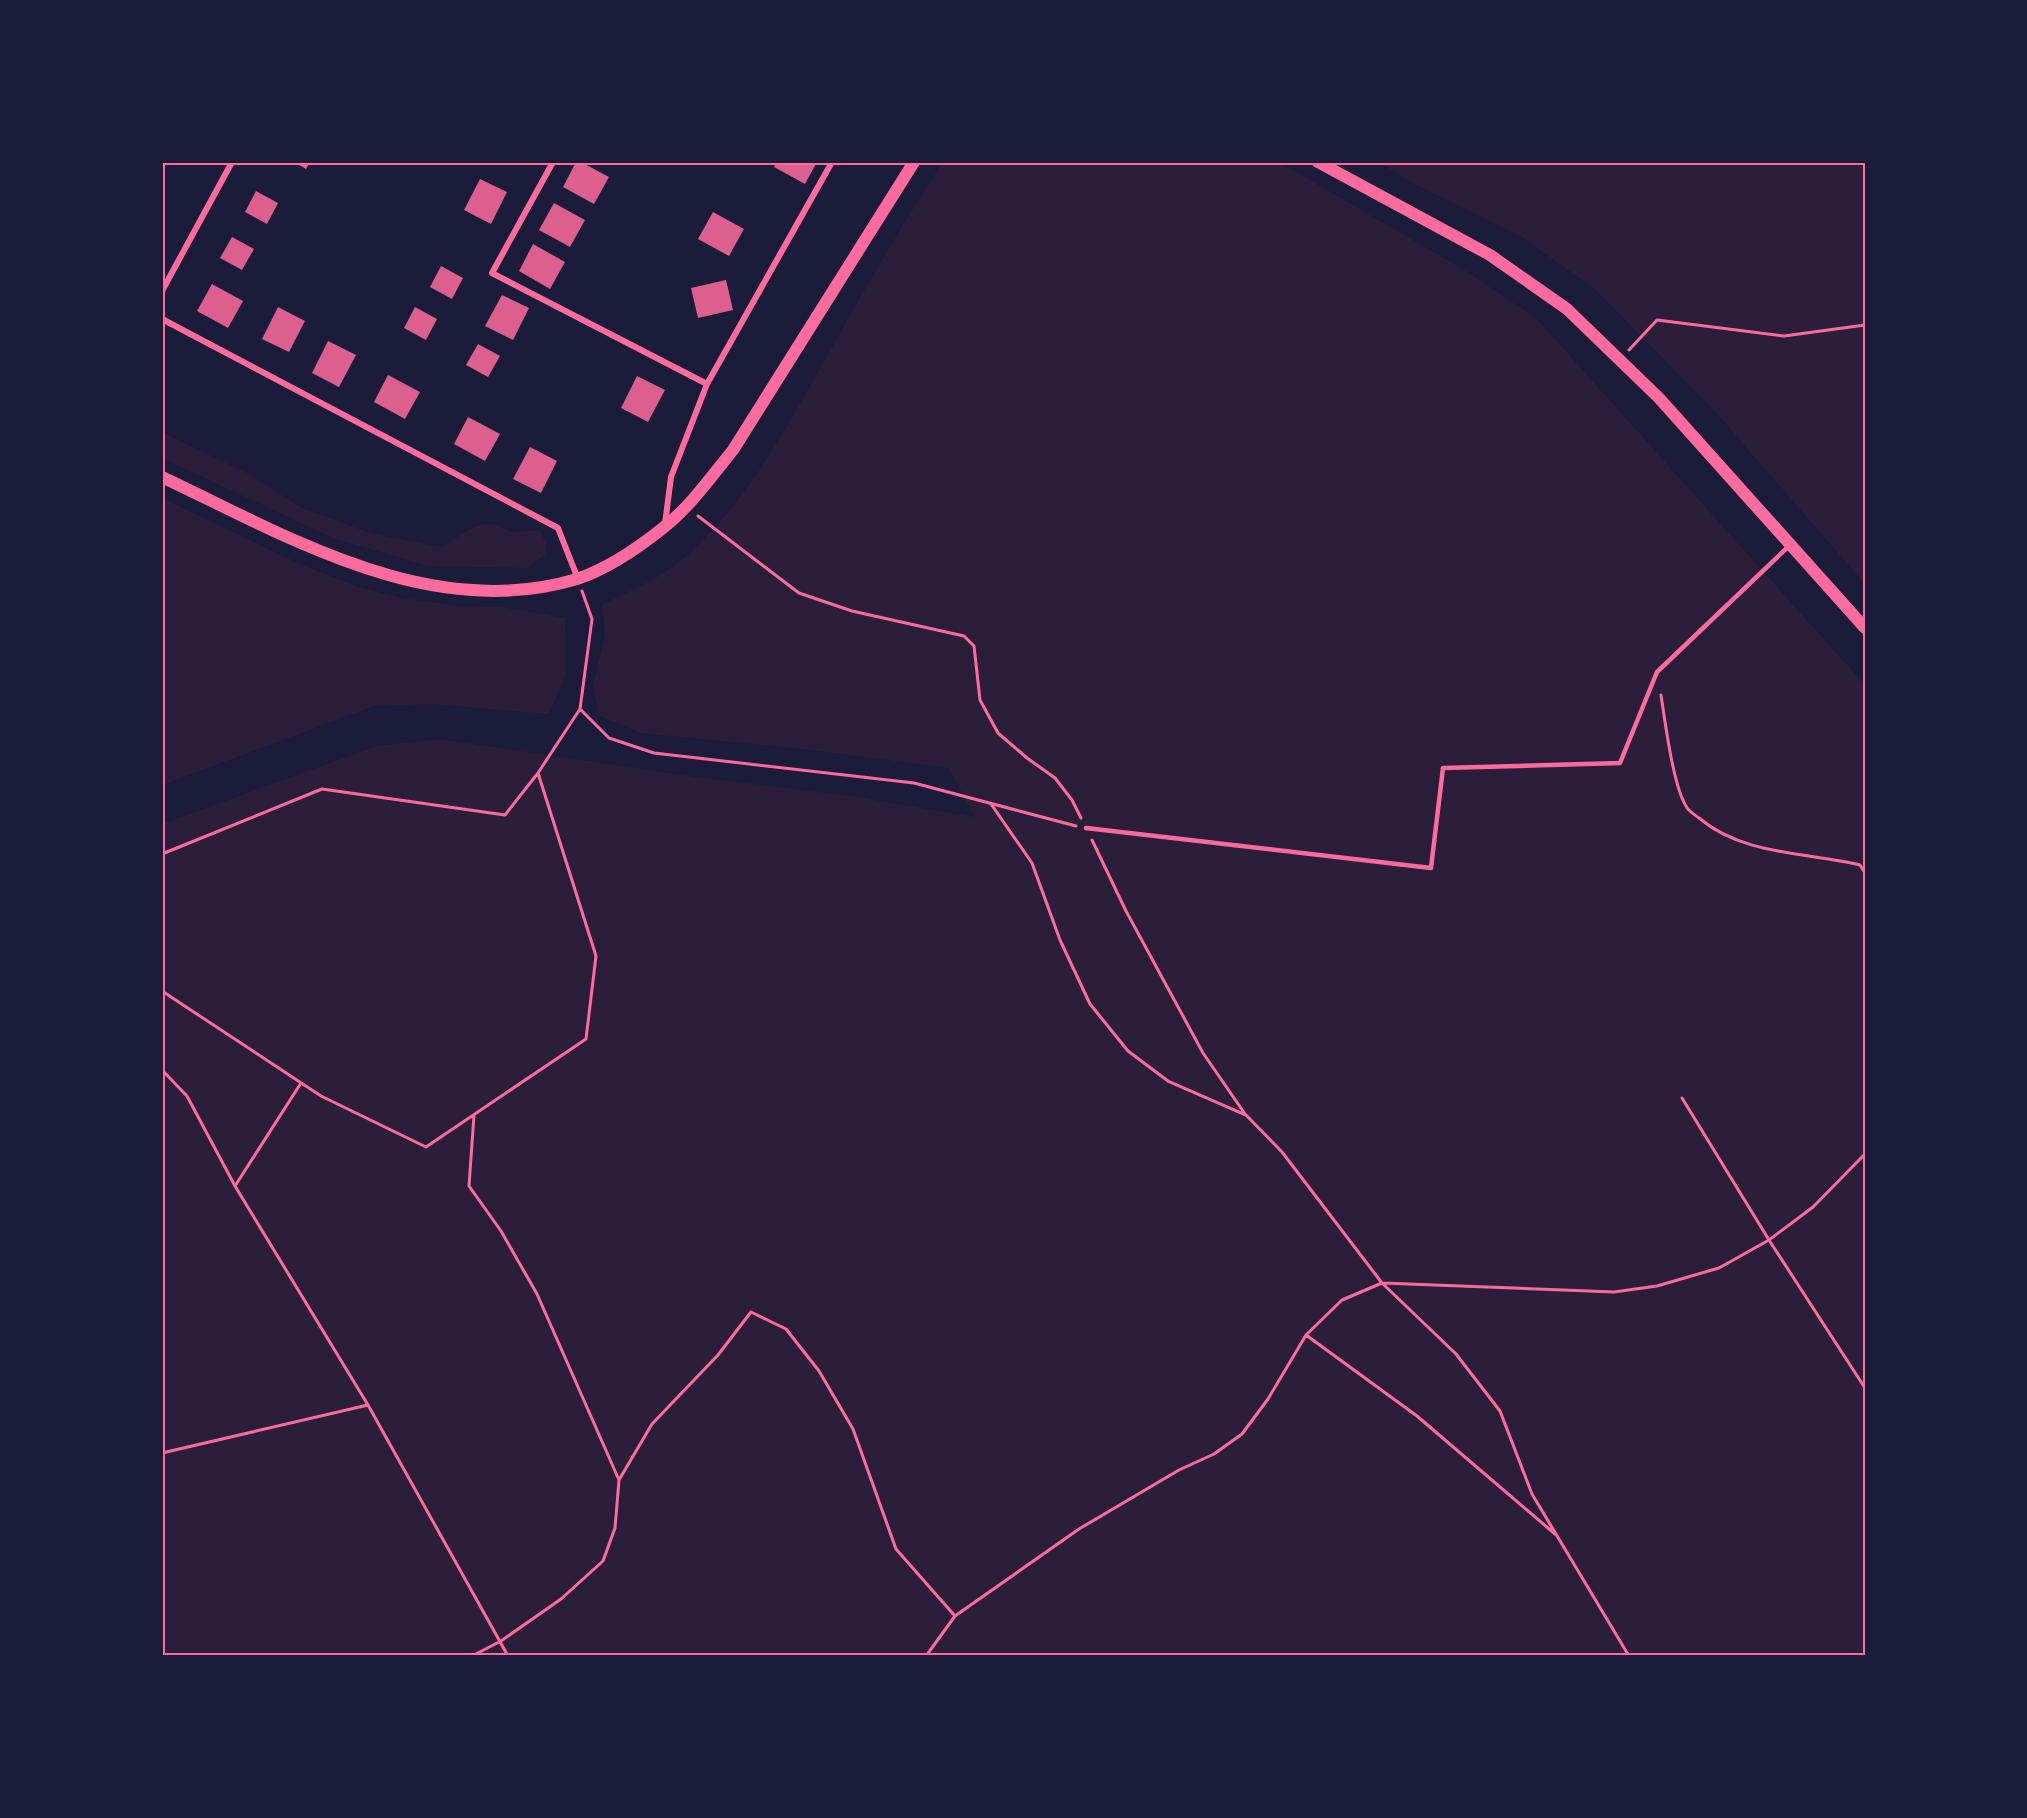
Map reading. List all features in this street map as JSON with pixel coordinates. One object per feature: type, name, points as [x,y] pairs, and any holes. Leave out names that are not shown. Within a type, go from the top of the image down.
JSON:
[{"type":"main road","points":[[162,477],[324,554],[368,570],[418,583],[468,590],[506,590],[578,579],[608,564],[665,527],[733,450],[914,162]]},
{"type":"main road","points":[[1318,162],[1490,255],[1567,309],[1659,398],[1865,628]]},
{"type":"street","points":[[162,291],[232,162]]},
{"type":"street","points":[[553,162],[492,273],[707,384]]},
{"type":"street","points":[[665,527],[670,477],[707,384],[832,162]]},
{"type":"street","points":[[162,319],[558,528],[578,579]]},
{"type":"lane","points":[[1086,828],[1431,868],[1443,768],[1620,763],[1657,672],[1790,545]]},
{"type":"path","points":[[1619,360],[1657,320],[1784,336],[1865,325]]},
{"type":"path","points":[[685,507],[799,593],[852,611],[964,636],[974,646],[980,700],[998,733],[1055,778],[1072,800],[1126,911],[1203,1053],[1246,1115],[1282,1152],[1382,1283],[1456,1354],[1500,1411],[1532,1494],[1629,1656]]},
{"type":"path","points":[[162,854],[322,789],[505,815],[538,773],[580,709],[592,619],[578,579]]},
{"type":"path","points":[[1657,672],[1674,767],[1686,807],[1705,823],[1738,841],[1800,857],[1838,860],[1860,865],[1865,873]]},
{"type":"path","points":[[580,709],[609,738],[654,753],[914,783],[1086,828]]},
{"type":"path","points":[[162,991],[321,1096],[426,1147],[586,1039],[596,956],[538,773]]},
{"type":"path","points":[[991,804],[1032,863],[1060,940],[1090,1004],[1128,1051],[1168,1081],[1246,1115]]},
{"type":"path","points":[[162,1070],[187,1096],[235,1186],[368,1405],[508,1656]]},
{"type":"path","points":[[235,1186],[301,1083]]},
{"type":"path","points":[[1682,1098],[1769,1240],[1865,1388]]},
{"type":"path","points":[[474,1115],[469,1186],[501,1231],[537,1294],[619,1480]]},
{"type":"path","points":[[926,1656],[955,1616],[1079,1529],[1179,1470],[1214,1454],[1242,1434],[1268,1399],[1306,1335],[1342,1299],[1382,1283],[1614,1292],[1657,1286],[1719,1268],[1769,1240],[1813,1207],[1865,1154]]},
{"type":"path","points":[[472,1656],[501,1641],[561,1599],[603,1561],[615,1528],[619,1480],[652,1424],[718,1355],[751,1312],[786,1329],[819,1371],[853,1429],[896,1549],[955,1616]]},
{"type":"path","points":[[1306,1335],[1417,1416],[1558,1537]]},
{"type":"path","points":[[162,1453],[368,1405]]},
{"type":"shaded area","points":[[943,162],[1279,162],[1466,271],[1536,318],[1865,685],[1865,1656],[162,1656],[162,824],[377,746],[440,739],[696,777],[851,796],[974,817],[949,768],[803,749],[641,733],[599,716],[593,685],[605,635],[602,605],[670,569],[702,541],[724,517],[782,435],[885,255]]},
{"type":"shaded area","points":[[1378,162],[1865,162],[1865,584],[1719,416],[1596,290],[1522,237],[1413,183]]},
{"type":"shaded area","points":[[162,432],[251,475],[302,508],[370,533],[442,547],[471,529],[484,524],[493,524],[513,532],[534,530],[541,532],[546,544],[545,555],[527,568],[428,566],[333,538],[162,458]]},
{"type":"shaded area","points":[[162,498],[302,565],[358,587],[402,598],[459,606],[501,607],[565,618],[566,675],[549,714],[433,704],[374,706],[162,785]]},
{"type":"building","points":[[294,162],[310,162],[306,169]]},
{"type":"building","points":[[576,162],[581,162],[609,177],[594,204],[563,187]]},
{"type":"building","points":[[776,162],[817,162],[805,184],[774,167]]},
{"type":"building","points":[[480,179],[507,192],[491,224],[464,210]]},
{"type":"building","points":[[256,191],[278,203],[267,224],[245,212]]},
{"type":"building","points":[[554,203],[585,220],[570,247],[539,230]]},
{"type":"building","points":[[713,212],[744,229],[729,256],[698,239]]},
{"type":"building","points":[[232,237],[254,249],[242,270],[220,258]]},
{"type":"building","points":[[533,244],[565,262],[550,289],[519,271]]},
{"type":"building","points":[[441,266],[463,278],[452,299],[430,287]]},
{"type":"building","points":[[726,280],[733,310],[698,318],[691,288]]},
{"type":"building","points":[[212,284],[243,301],[228,328],[197,311]]},
{"type":"building","points":[[502,295],[529,308],[513,340],[485,326]]},
{"type":"building","points":[[278,307],[305,321],[289,352],[262,339]]},
{"type":"building","points":[[415,307],[437,319],[426,340],[404,328]]},
{"type":"building","points":[[328,341],[356,355],[339,387],[312,373]]},
{"type":"building","points":[[478,344],[500,356],[488,377],[466,365]]},
{"type":"building","points":[[388,375],[420,392],[405,419],[374,402]]},
{"type":"building","points":[[637,376],[665,390],[648,422],[621,408]]},
{"type":"building","points":[[468,417],[500,434],[485,461],[454,444]]},
{"type":"building","points":[[530,447],[557,461],[541,493],[513,479]]}]
